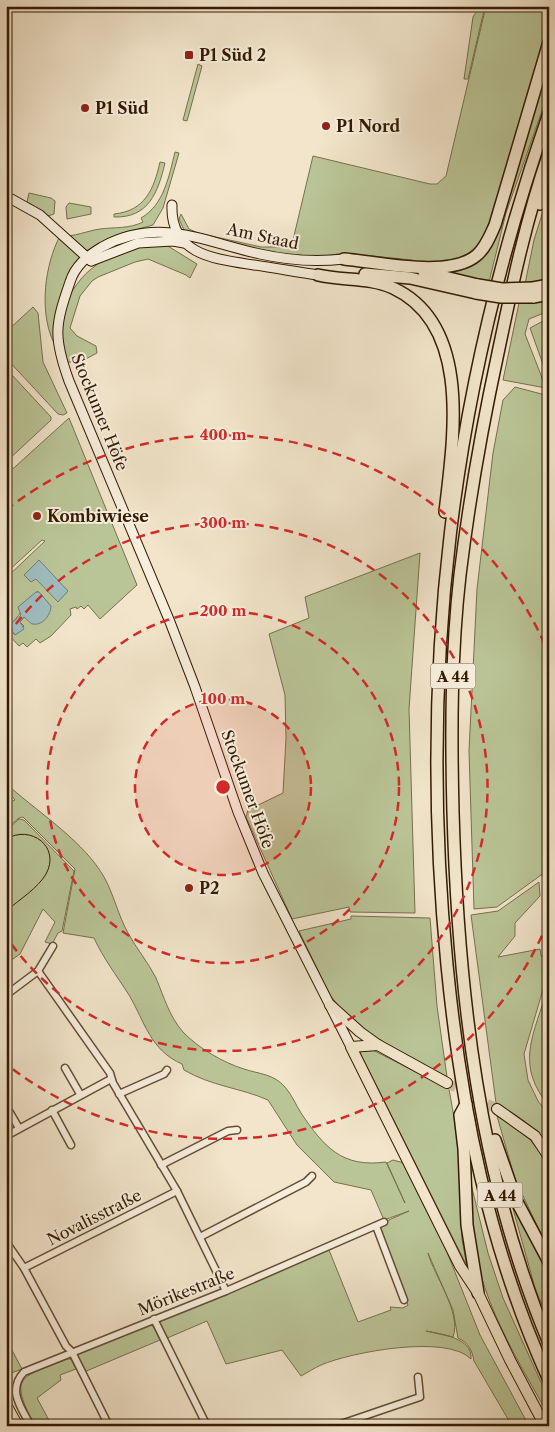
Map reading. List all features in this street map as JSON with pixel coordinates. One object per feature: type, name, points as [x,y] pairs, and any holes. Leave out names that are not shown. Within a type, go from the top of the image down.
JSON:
[{"type":"highway","points":[[344,259],[406,266],[452,267],[466,263],[477,255],[486,244],[495,225],[549,42]]},
{"type":"highway","name":"A 44","points":[[549,113],[504,252],[476,368],[461,450],[445,573],[437,688],[438,833],[456,1050],[485,1198],[509,1281],[549,1380]]},
{"type":"highway","name":"A 44","points":[[549,153],[522,239],[480,437],[460,575],[454,645],[452,751],[457,918],[475,1066],[503,1209],[525,1281],[549,1342]]},
{"type":"highway","points":[[522,239],[549,178]]},
{"type":"highway","points":[[406,266],[501,297],[533,293],[549,294]]},
{"type":"highway","points":[[318,275],[335,273],[386,275],[477,289]]},
{"type":"highway","points":[[318,275],[380,283],[406,295],[428,315],[444,345],[451,386],[452,416],[451,452],[443,542],[445,573]]},
{"type":"highway","points":[[533,293],[549,285]]},
{"type":"highway","points":[[475,1066],[483,1088],[495,1143],[506,1176],[549,1262]]},
{"type":"highway","points":[[466,1104],[460,1115],[464,1149],[466,1225],[478,1293]]},
{"type":"main road","points":[[330,1005],[360,1032],[378,1045],[447,1083]]},
{"type":"main road","points":[[378,1045],[351,1047],[460,1266],[478,1293],[542,1423]]},
{"type":"main road","points":[[497,1109],[529,1132],[549,1157]]},
{"type":"street","points":[[6,196],[40,215],[86,256]]},
{"type":"street","name":"Am Staad","points":[[172,205],[173,222],[177,233],[185,243]]},
{"type":"street","name":"Am Staad","points":[[86,256],[115,240],[138,233],[177,233],[268,256],[329,261],[344,259]]},
{"type":"street","name":"Am Staad","points":[[86,256],[138,243],[173,240],[185,243],[207,256],[318,275]]},
{"type":"street","name":"Stockumer Höfe","points":[[70,282],[71,276],[86,256]]},
{"type":"street","name":"Stockumer Höfe","points":[[86,256],[70,282],[61,302],[58,324],[60,356],[151,587],[192,679],[230,790],[252,847],[351,1047]]},
{"type":"street","points":[[6,995],[38,970],[53,946]]},
{"type":"street","points":[[38,970],[94,1042],[119,1094],[177,1191],[226,1291]]},
{"type":"street","points":[[65,1068],[80,1094]]},
{"type":"street","points":[[119,1094],[164,1074],[167,1070]]},
{"type":"street","points":[[6,1136],[80,1094],[111,1079]]},
{"type":"street","points":[[6,1106],[19,1128]]},
{"type":"street","points":[[52,1110],[71,1145]]},
{"type":"street","points":[[161,1165],[228,1131],[238,1130]]},
{"type":"street","points":[[200,1238],[306,1182],[312,1176]]},
{"type":"street","name":"Novalisstraße","points":[[24,1268],[177,1191]]},
{"type":"street","name":"Mörikestraße","points":[[31,1426],[16,1398],[15,1389],[18,1380],[24,1372],[226,1291],[384,1222]]},
{"type":"street","points":[[376,1226],[404,1300]]},
{"type":"street","points":[[6,1242],[24,1268],[66,1346],[72,1352],[109,1426]]},
{"type":"street","points":[[154,1319],[207,1426]]},
{"type":"street","points":[[335,1426],[372,1415],[420,1397],[418,1377]]},
{"type":"green space","points":[[480,6],[485,6],[468,79],[464,79],[473,17]]},
{"type":"green space","points":[[486,6],[549,6],[549,91],[506,213],[489,282],[438,273],[412,260],[343,253],[320,257],[271,253],[185,232],[179,219],[181,214],[189,229],[198,233],[261,247],[288,247],[293,240],[313,156],[430,184],[437,184],[446,176]]},
{"type":"green space","points":[[198,64],[202,66],[187,121],[183,120]]},
{"type":"green space","points":[[175,152],[179,153],[163,208],[153,225],[123,233],[94,249],[82,251],[81,260],[53,341],[46,315],[46,287],[51,260],[60,236],[76,235],[100,229],[127,227],[143,222],[141,218],[155,206],[160,198]]},
{"type":"green space","points":[[160,162],[165,163],[159,184],[150,201],[136,213],[114,217],[114,214],[125,212],[141,203],[151,190]]},
{"type":"green space","points":[[549,192],[549,281],[525,284],[534,240]]},
{"type":"green space","points":[[29,193],[51,198],[55,201],[54,214],[48,216],[27,202]]},
{"type":"green space","points":[[69,203],[91,207],[91,214],[67,219],[66,207]]},
{"type":"green space","points":[[163,243],[197,264],[190,278],[148,259],[135,262],[92,281],[80,296],[70,328],[77,336],[96,346],[97,353],[80,362],[67,362],[61,332],[63,317],[66,304],[81,279],[91,269],[122,250],[133,246]]},
{"type":"green space","points":[[549,298],[549,311],[529,319],[525,334],[546,388],[503,380],[519,303]]},
{"type":"green space","points":[[33,307],[38,313],[43,362],[67,413],[63,415],[58,414],[6,358],[6,332]]},
{"type":"green space","points":[[549,318],[549,381],[530,328]]},
{"type":"green space","points":[[6,374],[11,374],[51,417],[51,420],[6,462]]},
{"type":"green space","points":[[515,387],[549,396],[549,873],[541,875],[497,907],[474,909],[469,751],[477,589],[493,453],[503,400]]},
{"type":"green space","points":[[69,418],[137,585],[100,619],[88,605],[84,609],[81,606],[77,609],[76,607],[70,609],[71,615],[51,636],[40,643],[36,639],[27,647],[23,643],[19,646],[7,633],[10,631],[7,627],[15,635],[24,626],[20,622],[24,617],[51,607],[39,592],[36,592],[12,623],[6,616],[6,578],[45,541],[42,540],[6,573],[6,475]]},
{"type":"green space","points":[[420,553],[409,709],[415,913],[350,912],[349,907],[292,919],[246,817],[248,810],[283,793],[286,738],[285,695],[269,634],[309,618],[305,597]]},
{"type":"green space","points":[[11,788],[62,830],[96,864],[104,877],[128,933],[156,978],[170,1013],[189,1038],[228,1063],[276,1079],[290,1093],[301,1113],[318,1136],[336,1152],[357,1162],[386,1162],[405,1203],[387,1163],[393,1160],[404,1163],[443,1242],[480,1335],[529,1426],[512,1426],[474,1361],[469,1347],[458,1338],[453,1310],[428,1253],[454,1317],[453,1337],[448,1336],[467,1346],[471,1359],[459,1352],[442,1348],[421,1346],[398,1348],[335,1360],[318,1366],[301,1376],[282,1350],[226,1364],[207,1321],[165,1339],[158,1323],[160,1320],[329,1250],[358,1322],[391,1310],[390,1307],[403,1308],[408,1305],[378,1232],[380,1224],[409,1211],[384,1220],[371,1190],[334,1182],[297,1145],[268,1100],[194,1075],[184,1070],[182,1064],[162,1051],[155,1043],[129,995],[94,938],[63,933],[75,869],[23,817],[6,829],[6,804],[15,800],[8,792]]},
{"type":"green space","points":[[19,819],[24,820],[74,871],[62,931],[58,933],[52,944],[45,942],[55,922],[43,909],[20,954],[6,964],[6,831]]},
{"type":"green space","points":[[539,882],[540,896],[515,923],[515,936],[498,957],[540,949],[541,956],[546,956],[547,976],[524,1054],[528,1080],[538,1101],[549,1115],[549,1145],[525,1121],[496,1103],[471,915],[498,911]]},
{"type":"green space","points":[[351,916],[430,918],[437,1006],[447,1077],[362,1031],[349,1019],[330,995],[299,931],[351,919]]},
{"type":"green space","points":[[545,997],[549,997],[549,1106],[539,1092],[530,1066],[532,1040]]},
{"type":"green space","points":[[358,1049],[371,1049],[449,1089],[459,1145],[462,1240],[467,1266]]},
{"type":"green space","points":[[497,1116],[525,1133],[548,1163],[549,1251],[515,1179]]},
{"type":"green space","points":[[470,1180],[488,1253],[503,1298],[549,1400],[549,1416],[507,1339],[481,1277],[473,1237]]},
{"type":"green space","points":[[505,1180],[549,1272],[549,1322],[535,1288]]},
{"type":"green space","points":[[150,1325],[153,1326],[160,1340],[84,1372],[77,1356],[80,1353]]},
{"type":"green space","points":[[6,1339],[22,1369],[6,1375]]},
{"type":"green space","points":[[71,1359],[76,1369],[60,1375],[61,1380],[37,1398],[52,1426],[35,1426],[22,1397],[21,1387],[23,1380],[38,1370]]},
{"type":"water","points":[[39,560],[68,591],[58,602],[36,579],[31,582],[24,575]]},
{"type":"water","points":[[36,592],[39,592],[51,606],[50,612],[46,619],[37,624],[31,623],[24,617],[20,622],[24,629],[15,635],[8,626],[21,615],[18,607]]},
{"type":"tunnel","points":[[447,1083],[497,1109]]},
{"type":"tram line","points":[[6,839],[25,834],[34,836],[47,847],[50,855],[50,864],[43,879],[28,894],[6,911]]},
{"type":"tram line","points":[[6,1393],[24,1426]]},
{"type":"place","name":"P1 Süd 2","points":[[189,55]]},
{"type":"place","name":"P1 Süd","points":[[85,108]]},
{"type":"place","name":"P1 Nord","points":[[326,126]]},
{"type":"place","name":"Kombiwiese","points":[[37,516]]},
{"type":"place","name":"P2","points":[[189,888]]}]
